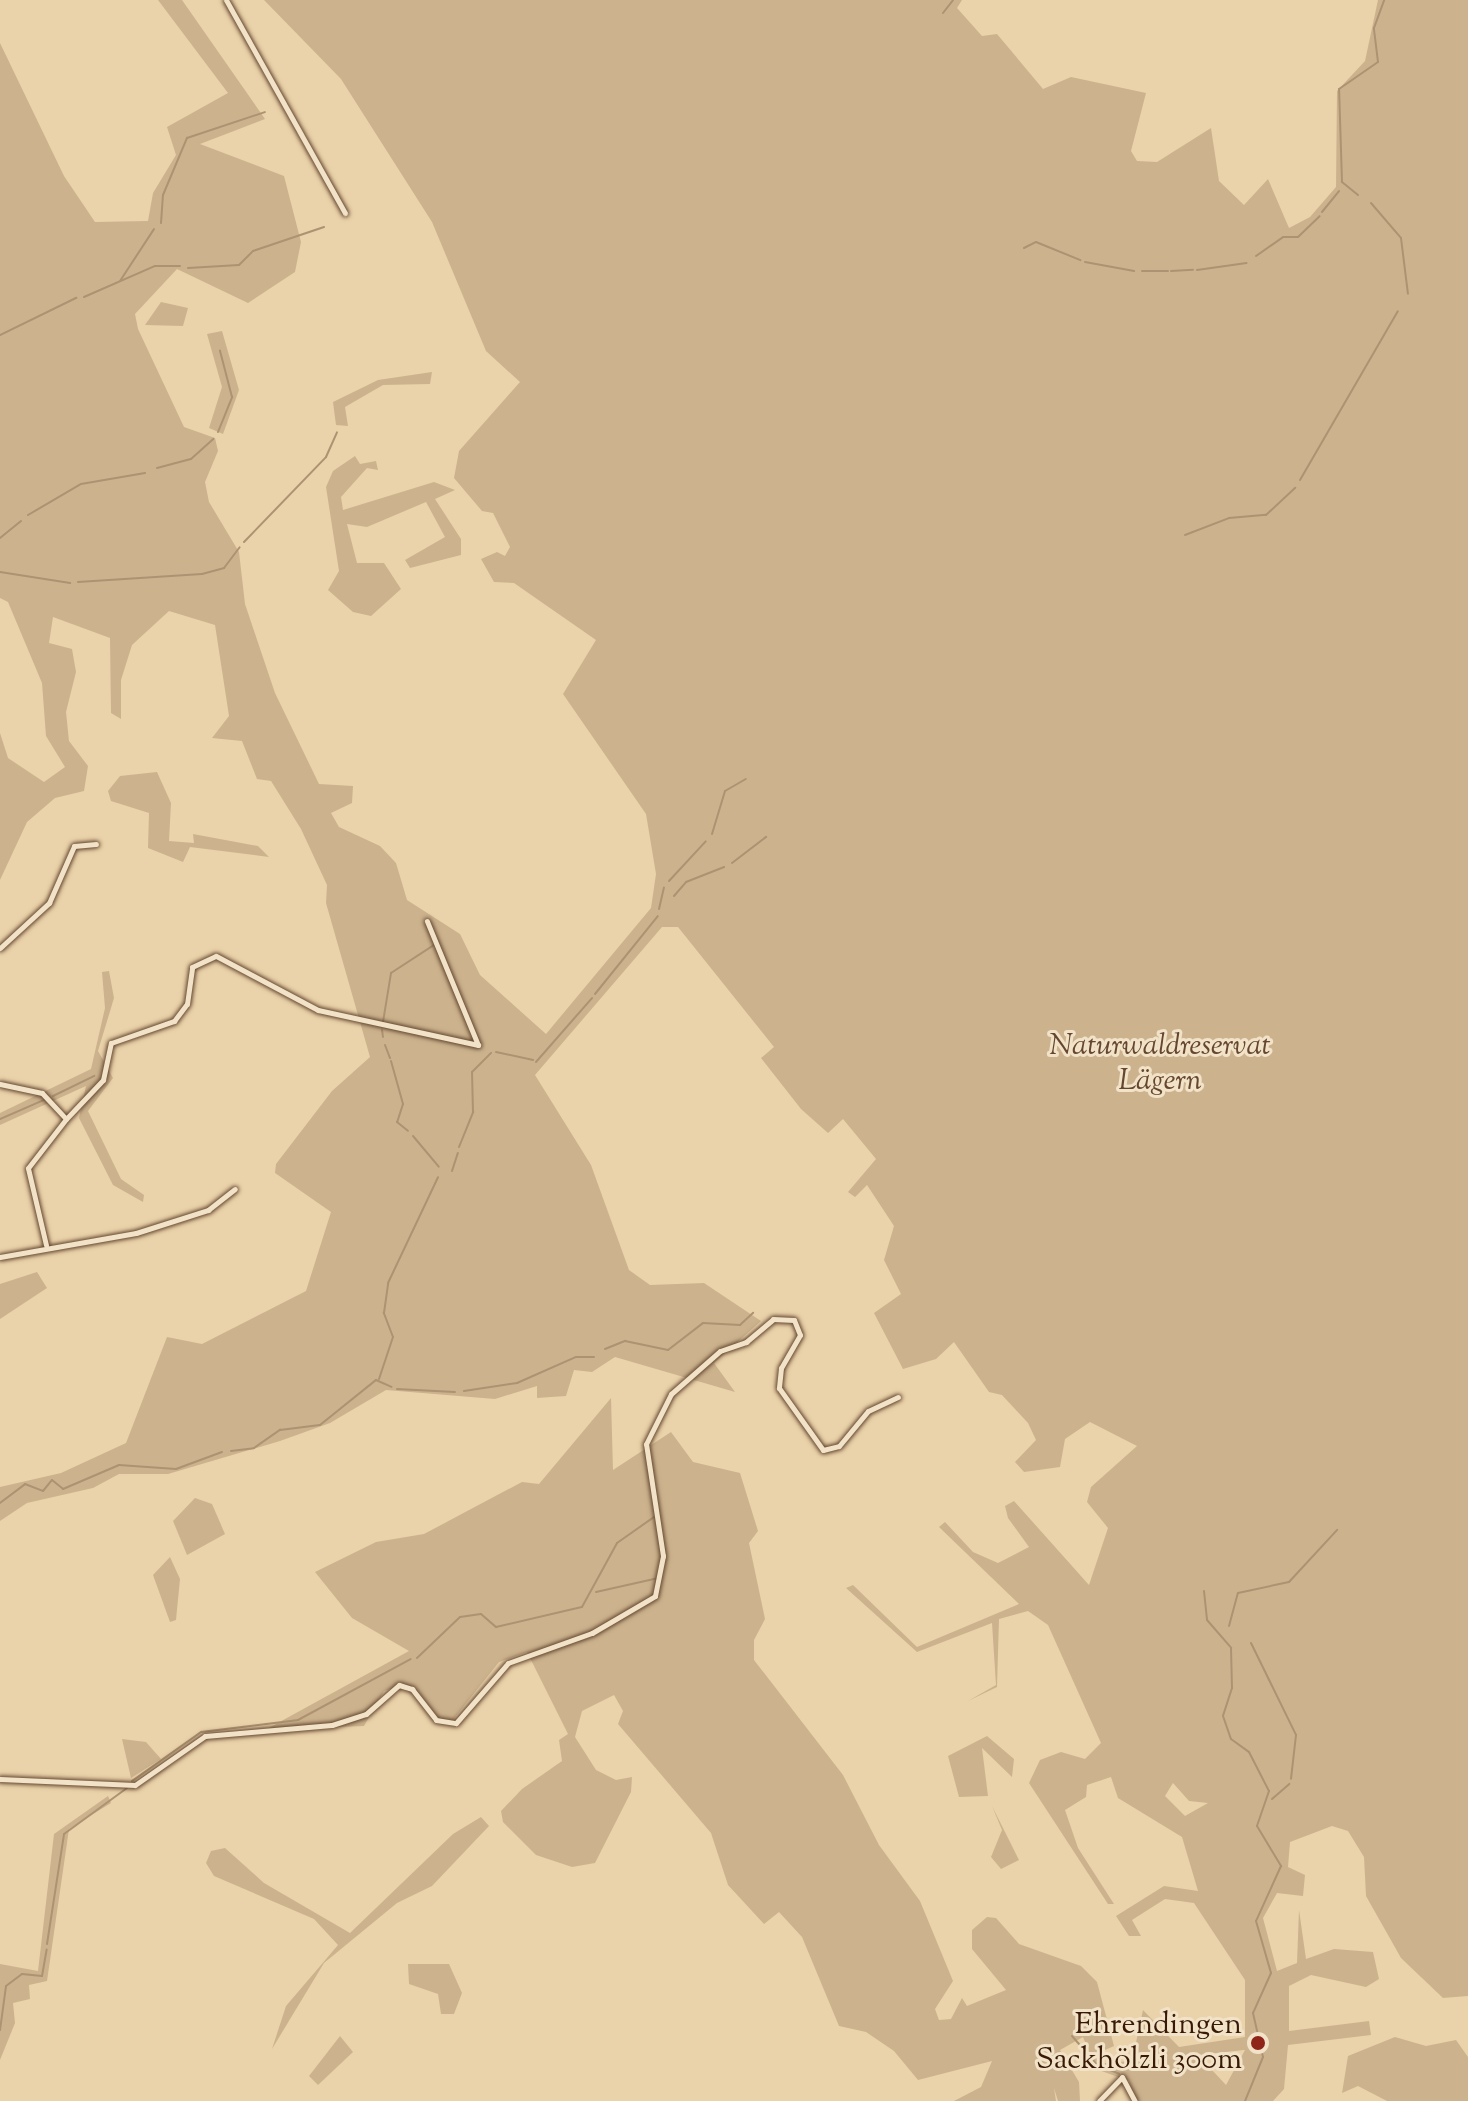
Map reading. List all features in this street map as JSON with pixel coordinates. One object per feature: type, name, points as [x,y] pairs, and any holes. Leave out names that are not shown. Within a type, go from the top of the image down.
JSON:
[{"type":"street","points":[[226,0],[345,213]]},
{"type":"street","points":[[0,948],[49,903],[74,846],[96,844]]},
{"type":"street","points":[[46,1245],[28,1168],[66,1119],[103,1080],[111,1043],[174,1021],[187,1004],[192,967],[210,957],[229,959],[318,1010],[479,1044],[461,1018],[427,921]]},
{"type":"street","points":[[0,1084],[42,1093],[66,1119]]},
{"type":"street","points":[[0,1257],[46,1245],[136,1233],[208,1210],[235,1189]]},
{"type":"street","points":[[0,1779],[135,1785],[205,1736],[332,1725],[366,1714],[399,1685],[412,1689],[434,1719],[456,1723],[508,1663],[592,1633],[655,1596],[663,1556],[646,1444],[680,1383],[780,1317],[794,1320],[800,1335],[782,1366],[779,1388],[819,1448],[836,1448],[863,1415],[898,1397]]},
{"type":"street","points":[[1099,2101],[1122,2077],[1135,2101]]},
{"type":"green space","name":"Naturwaldreservat Lägern","points":[[158,0],[182,0],[265,119],[200,144],[284,176],[301,242],[295,272],[248,303],[177,269],[135,314],[138,329],[184,427],[215,438],[218,451],[205,482],[209,502],[239,552],[245,604],[275,693],[319,784],[353,786],[352,803],[331,813],[339,827],[380,846],[396,863],[407,900],[460,934],[480,975],[546,1034],[651,908],[656,874],[646,814],[563,694],[596,640],[514,583],[494,582],[481,559],[497,552],[505,556],[510,547],[493,513],[482,511],[454,478],[459,451],[520,382],[486,351],[432,222],[341,79],[264,0],[962,0],[957,8],[982,36],[997,34],[1043,89],[1071,77],[1146,93],[1131,151],[1137,161],[1157,162],[1211,128],[1219,181],[1244,205],[1268,179],[1289,228],[1310,217],[1336,187],[1337,91],[1365,61],[1378,0],[1468,0],[1468,1996],[1443,1998],[1401,1958],[1366,1896],[1364,1857],[1348,1831],[1332,1826],[1290,1842],[1288,1867],[1305,1875],[1303,1896],[1277,1893],[1263,1918],[1277,1971],[1297,1963],[1299,1910],[1306,1959],[1334,1949],[1373,1952],[1379,1979],[1366,1987],[1311,1975],[1289,1986],[1289,2031],[1369,2021],[1371,2035],[1288,2045],[1284,2089],[1273,2101],[1135,2101],[1129,2081],[1096,2069],[1083,2037],[1060,2050],[1079,2082],[1080,2101],[1058,2101],[1054,2088],[1056,2101],[954,2101],[981,2087],[992,2061],[918,2080],[894,2051],[866,2032],[839,2026],[802,1937],[779,1912],[764,1924],[728,1885],[711,1833],[618,1724],[623,1711],[614,1695],[582,1711],[575,1737],[596,1770],[616,1780],[632,1777],[631,1792],[595,1863],[572,1867],[536,1855],[503,1822],[501,1811],[522,1789],[562,1761],[559,1740],[568,1734],[527,1652],[499,1662],[452,1721],[435,1719],[411,1691],[397,1687],[384,1691],[364,1726],[265,1730],[409,1651],[352,1618],[315,1572],[376,1542],[424,1534],[522,1482],[539,1484],[611,1398],[613,1470],[671,1432],[693,1462],[740,1473],[758,1531],[749,1543],[765,1619],[754,1640],[754,1660],[843,1775],[879,1845],[920,1901],[953,1981],[935,2009],[939,2020],[951,2019],[962,1998],[967,2006],[1006,1990],[972,1949],[972,1930],[987,1917],[996,1918],[1019,1944],[1081,1966],[1097,1982],[1114,2046],[1098,2053],[1105,2063],[1132,2061],[1143,2010],[1179,2047],[1245,2037],[1245,1980],[1194,1903],[1165,1899],[1132,1920],[1141,1936],[1129,1936],[1116,1916],[1164,1886],[1198,1891],[1182,1837],[1118,1798],[1111,1777],[1087,1785],[1086,1797],[1065,1810],[1078,1848],[1114,1904],[1108,1904],[1029,1783],[1040,1760],[1061,1752],[1085,1759],[1101,1743],[1048,1625],[1028,1611],[999,1619],[997,1687],[968,1701],[996,1685],[992,1623],[917,1652],[846,1588],[853,1585],[917,1647],[1019,1604],[939,1527],[945,1522],[973,1552],[998,1563],[1029,1547],[1008,1518],[1005,1506],[1014,1501],[1089,1585],[1108,1528],[1087,1502],[1091,1487],[1137,1446],[1090,1422],[1065,1439],[1060,1467],[1024,1472],[1015,1462],[1036,1440],[1028,1423],[1002,1395],[989,1392],[954,1342],[936,1359],[903,1369],[874,1313],[901,1294],[884,1260],[894,1226],[867,1185],[855,1197],[848,1192],[876,1159],[843,1119],[828,1133],[801,1109],[761,1058],[774,1047],[678,927],[662,927],[535,1075],[591,1165],[629,1270],[650,1285],[704,1283],[761,1321],[714,1363],[735,1392],[615,1357],[592,1372],[574,1370],[566,1396],[537,1398],[537,1386],[495,1399],[386,1390],[330,1423],[280,1441],[168,1474],[119,1474],[93,1488],[27,1503],[0,1521],[0,1487],[61,1473],[126,1443],[167,1337],[202,1344],[306,1291],[331,1212],[275,1173],[276,1164],[332,1091],[370,1057],[326,903],[327,885],[301,829],[271,781],[257,779],[242,741],[212,738],[229,716],[215,625],[169,611],[132,645],[121,680],[121,719],[111,713],[110,638],[53,617],[49,643],[72,649],[76,672],[66,712],[69,741],[88,766],[84,791],[55,798],[27,822],[0,880],[0,733],[8,758],[44,782],[65,767],[46,736],[42,683],[8,602],[0,598],[0,43],[64,176],[95,222],[148,221],[153,193],[176,155],[167,127],[228,93]],"holes":[[[1173,1783],[1189,1801],[1208,1803],[1185,1816],[1165,1796]],[[1244,2050],[1226,2085],[1198,2055]]]},
{"type":"green space","points":[[161,302],[188,308],[183,326],[145,325]]},
{"type":"green space","points":[[222,331],[239,390],[223,434],[209,428],[222,387],[207,334]]},
{"type":"green space","points":[[432,372],[430,384],[383,385],[345,407],[348,426],[336,425],[333,402],[378,380]]},
{"type":"green space","points":[[355,456],[360,464],[376,461],[378,470],[367,468],[341,497],[343,510],[434,482],[455,490],[435,499],[461,539],[461,555],[410,568],[405,560],[445,537],[426,502],[367,527],[347,524],[357,563],[384,563],[401,589],[371,616],[353,612],[328,590],[339,571],[326,487],[333,471]]},
{"type":"green space","points":[[157,772],[171,803],[169,841],[194,843],[193,834],[258,846],[269,857],[190,847],[183,862],[148,848],[149,813],[111,801],[108,791],[120,776]]},
{"type":"green space","points":[[109,971],[114,998],[98,1051],[113,1078],[88,1111],[121,1179],[144,1195],[143,1202],[113,1185],[79,1118],[86,1086],[0,1125],[0,1113],[91,1069],[105,1008],[102,972]]},
{"type":"green space","points":[[37,1272],[47,1288],[0,1319],[0,1284]]},
{"type":"green space","points":[[195,1498],[212,1504],[225,1534],[187,1555],[173,1521]]},
{"type":"green space","points":[[170,1557],[180,1579],[176,1620],[170,1622],[153,1575]]},
{"type":"green space","points":[[987,1736],[1014,1759],[1012,1777],[982,1748],[988,1796],[959,1797],[948,1756]]},
{"type":"green space","points":[[122,1739],[146,1742],[161,1759],[131,1778]]},
{"type":"green space","points":[[108,1796],[111,1803],[69,1829],[47,1981],[29,1985],[30,1999],[13,2003],[15,2023],[0,2060],[0,1964],[38,1971],[54,1834]]},
{"type":"green space","points":[[992,1806],[1019,1860],[1001,1869],[991,1857],[1002,1830]]},
{"type":"green space","points":[[481,1817],[489,1826],[432,1886],[397,1903],[324,1963],[272,2049],[286,2006],[338,1945],[314,1919],[214,1876],[206,1863],[211,1851],[225,1848],[264,1883],[350,1933],[453,1834]]},
{"type":"green space","points":[[408,1964],[449,1964],[462,1993],[454,2014],[441,2014],[438,1994],[409,1984]]},
{"type":"green space","points":[[340,2036],[353,2052],[318,2085],[309,2076]]},
{"type":"green space","points":[[1395,2037],[1426,2046],[1456,2040],[1468,2057],[1468,2101],[1387,2101],[1358,2086],[1342,2093],[1348,2056]]},
{"type":"waterway","points":[[943,13],[953,0]]},
{"type":"waterway","points":[[1358,195],[1342,182],[1339,89],[1378,62],[1374,28],[1384,0]]},
{"type":"waterway","points":[[161,223],[163,195],[187,138],[265,112]]},
{"type":"waterway","points":[[1322,212],[1339,191]]},
{"type":"waterway","points":[[1371,203],[1401,238],[1408,294]]},
{"type":"waterway","points":[[1256,256],[1283,237],[1298,237],[1320,216]]},
{"type":"waterway","points":[[188,268],[239,265],[253,251],[324,227]]},
{"type":"waterway","points":[[120,281],[154,229]]},
{"type":"waterway","points":[[1024,248],[1036,242],[1080,260]]},
{"type":"waterway","points":[[1085,262],[1134,271]]},
{"type":"waterway","points":[[1197,270],[1247,263]]},
{"type":"waterway","points":[[84,297],[155,266],[180,266]]},
{"type":"waterway","points":[[1171,271],[1193,270]]},
{"type":"waterway","points":[[1142,271],[1168,271]]},
{"type":"waterway","points":[[0,335],[76,298]]},
{"type":"waterway","points":[[1300,480],[1398,311]]},
{"type":"waterway","points":[[218,432],[232,397],[220,351]]},
{"type":"waterway","points":[[244,542],[326,457],[337,432]]},
{"type":"waterway","points":[[157,468],[191,459],[213,439]]},
{"type":"waterway","points":[[28,515],[81,484],[145,473]]},
{"type":"waterway","points":[[1185,535],[1229,518],[1266,515],[1295,488]]},
{"type":"waterway","points":[[0,538],[21,521]]},
{"type":"waterway","points":[[78,582],[202,574],[224,568],[240,547]]},
{"type":"waterway","points":[[0,572],[70,583]]},
{"type":"waterway","points":[[712,834],[725,791],[746,779]]},
{"type":"waterway","points":[[732,863],[766,837]]},
{"type":"waterway","points":[[669,881],[706,841]]},
{"type":"waterway","points":[[674,896],[686,882],[724,867]]},
{"type":"waterway","points":[[659,909],[664,888]]},
{"type":"waterway","points":[[595,994],[658,916]]},
{"type":"waterway","points":[[383,1022],[391,973],[434,945]]},
{"type":"waterway","points":[[536,1062],[592,998]]},
{"type":"waterway","points":[[382,1030],[383,1037]]},
{"type":"waterway","points":[[385,1045],[390,1058]]},
{"type":"waterway","points":[[496,1052],[533,1060]]},
{"type":"waterway","points":[[459,1147],[473,1112],[472,1072],[491,1053]]},
{"type":"waterway","points":[[391,1061],[403,1104],[397,1122],[408,1131]]},
{"type":"waterway","points":[[53,1096],[94,1076]]},
{"type":"waterway","points":[[0,1119],[44,1100]]},
{"type":"waterway","points":[[413,1136],[439,1167]]},
{"type":"waterway","points":[[452,1171],[458,1153]]},
{"type":"waterway","points":[[379,1379],[393,1337],[384,1313],[388,1283],[438,1177]]},
{"type":"waterway","points":[[605,1349],[625,1341],[668,1350],[703,1323],[740,1325],[753,1313]]},
{"type":"waterway","points":[[464,1391],[517,1383],[576,1357],[594,1357]]},
{"type":"waterway","points":[[231,1451],[254,1448],[280,1430],[320,1425],[376,1380],[392,1387]]},
{"type":"waterway","points":[[397,1389],[455,1392]]},
{"type":"waterway","points":[[0,1503],[25,1484],[43,1491],[52,1480],[63,1489],[119,1465],[176,1469],[222,1452]]},
{"type":"waterway","points":[[417,1658],[460,1617],[481,1614],[496,1627],[582,1607],[617,1543],[654,1517]]},
{"type":"waterway","points":[[1229,1626],[1238,1593],[1289,1582],[1337,1530]]},
{"type":"waterway","points":[[596,1592],[658,1578]]},
{"type":"waterway","points":[[1204,1591],[1207,1620],[1231,1648],[1232,1688],[1223,1716],[1231,1739],[1249,1752],[1269,1791],[1257,1826],[1281,1866],[1256,1921],[1271,1973],[1253,2013],[1263,2057],[1245,2101]]},
{"type":"waterway","points":[[1251,1643],[1296,1735],[1291,1779]]},
{"type":"waterway","points":[[132,1781],[201,1732],[298,1720],[411,1659]]},
{"type":"waterway","points":[[1272,1799],[1289,1784]]},
{"type":"waterway","points":[[47,1944],[64,1834],[127,1788]]},
{"type":"waterway","points":[[0,2030],[6,1986],[22,1974],[42,1976],[47,1949]]},
{"type":"waterway","points":[[1072,2036],[1096,2064],[1119,2074]]},
{"type":"place","name":"Ehrendingen Sackhölzli 300m","points":[[1258,2043]]}]
